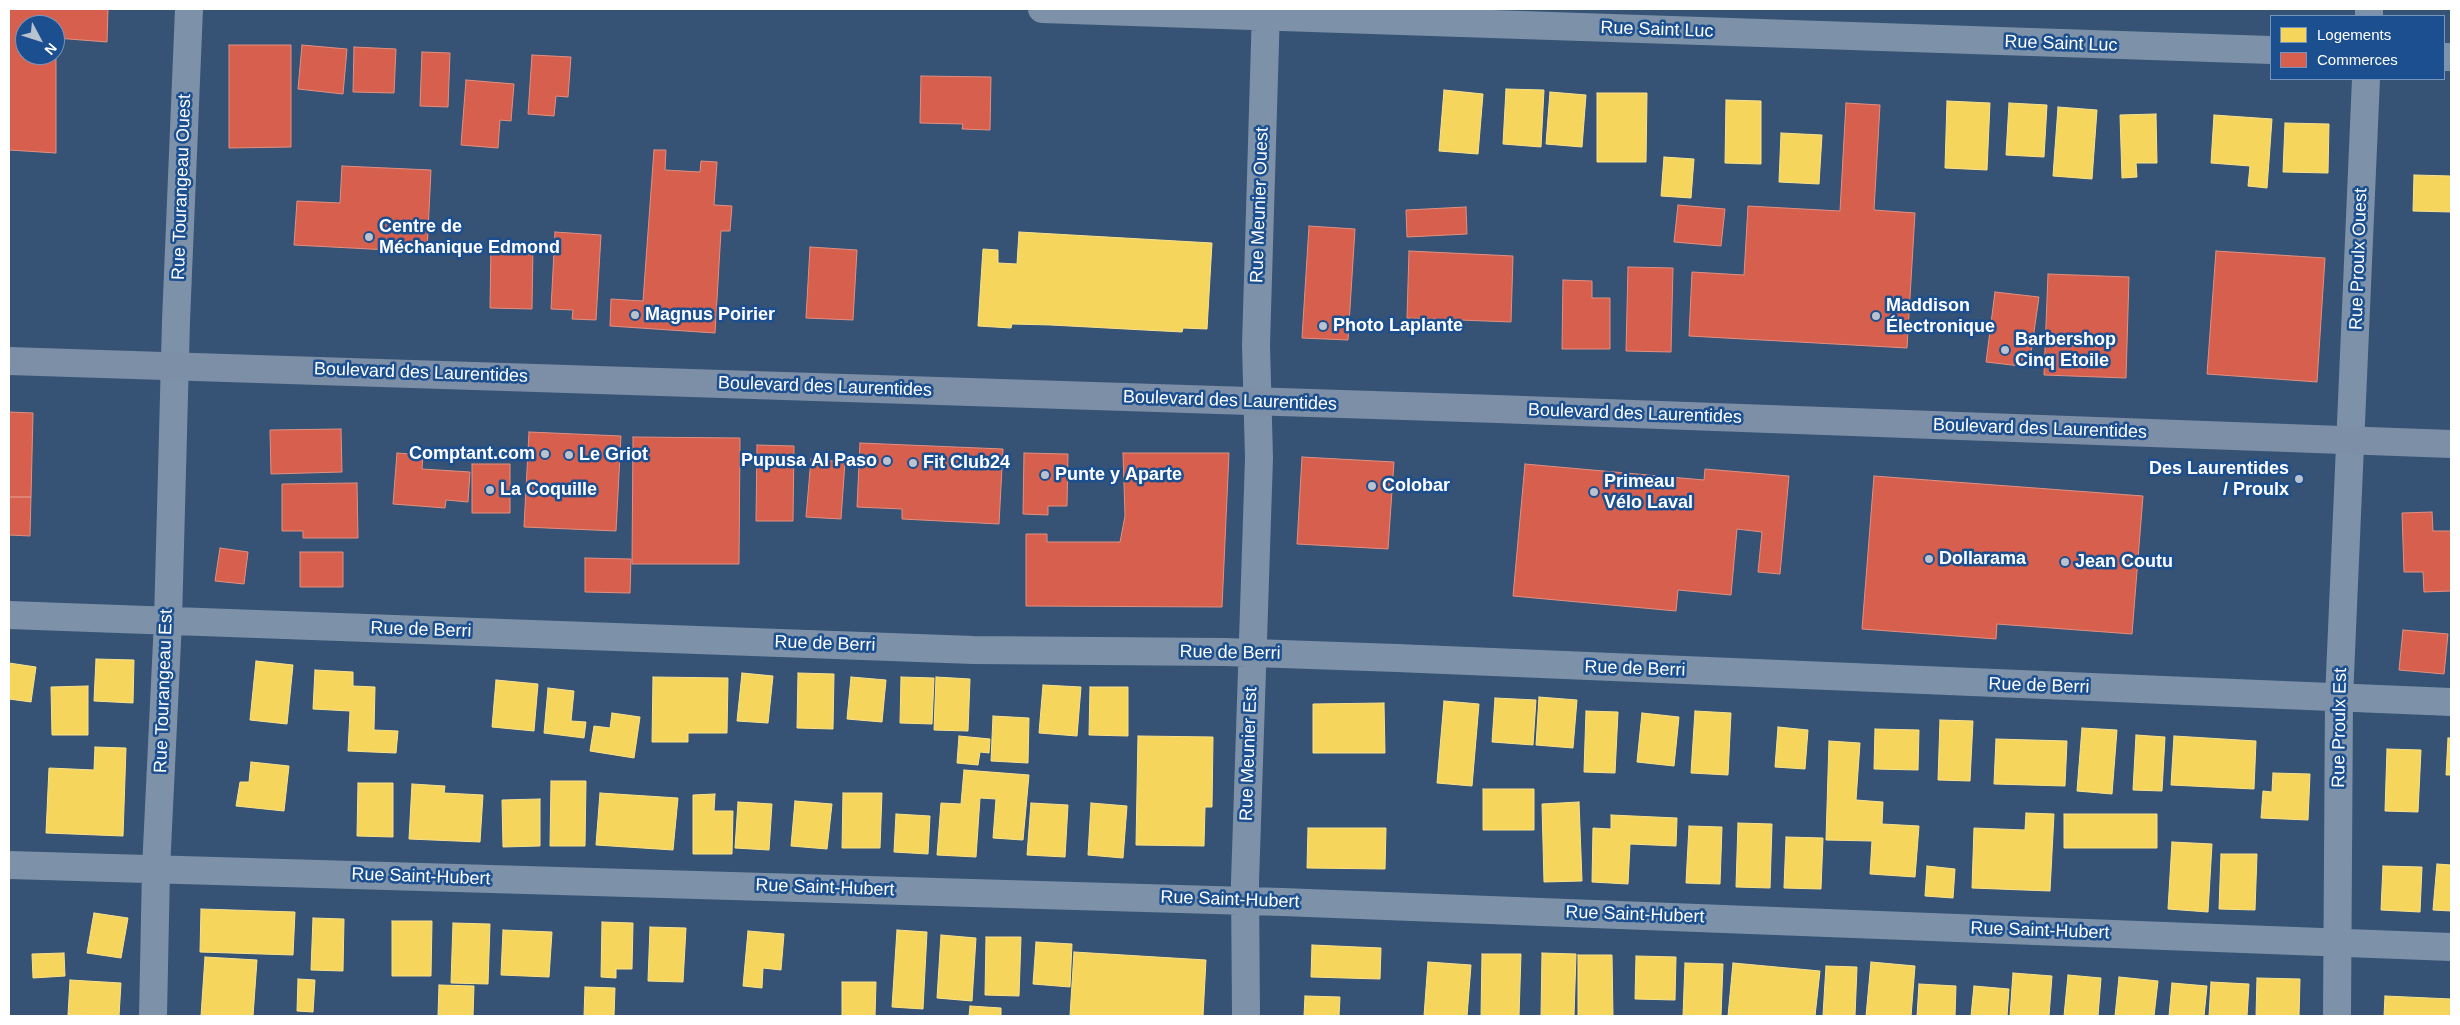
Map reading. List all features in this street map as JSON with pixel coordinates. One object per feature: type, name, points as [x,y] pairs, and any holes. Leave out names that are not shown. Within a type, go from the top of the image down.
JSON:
[{"type":"main road","name":"Boulevard des Laurentides","points":[[9,361],[176,365],[2352,439],[2451,444]]},
{"type":"street","name":"Rue Tourangeau Ouest","points":[[176,365],[189,9]]},
{"type":"street","name":"Rue Saint Luc","points":[[1042,9],[1266,13],[2270,50]]},
{"type":"street","name":"Rue Meunier Ouest","points":[[1257,402],[1256,345],[1266,13]]},
{"type":"street","name":"Rue Proulx Ouest","points":[[2352,439],[2366,80]]},
{"type":"street","name":"Rue Tourangeau Est","points":[[153,1016],[156,869],[168,621],[176,365]]},
{"type":"street","name":"Rue Meunier Est","points":[[1246,1016],[1245,901],[1251,654],[1259,458],[1257,402]]},
{"type":"street","name":"Rue Proulx Est","points":[[2336,1016],[2339,698],[2352,439]]},
{"type":"street","name":"Rue de Berri","points":[[9,616],[973,650],[1251,654],[2451,702]]},
{"type":"street","name":"Rue Saint-Hubert","points":[[9,865],[1245,901],[2451,947]]},
{"type":"building: Logements","points":[[1506,89],[1544,90],[1541,147],[1503,144]]},
{"type":"building: Logements","points":[[1444,90],[1483,94],[1478,154],[1439,151]]},
{"type":"building: Logements","points":[[1550,92],[1586,95],[1582,147],[1546,144]]},
{"type":"building: Logements","points":[[1597,93],[1647,93],[1646,162],[1597,162]]},
{"type":"building: Logements","points":[[1726,100],[1761,101],[1761,164],[1725,163]]},
{"type":"building: Logements","points":[[1947,101],[1990,103],[1987,170],[1945,168]]},
{"type":"building: Logements","points":[[2009,103],[2047,105],[2044,157],[2006,155]]},
{"type":"building: Logements","points":[[2058,107],[2097,110],[2092,179],[2053,176]]},
{"type":"building: Logements","points":[[2156,114],[2157,163],[2136,163],[2137,177],[2122,178],[2120,115]]},
{"type":"building: Logements","points":[[2214,115],[2272,119],[2267,188],[2248,186],[2250,166],[2211,163]]},
{"type":"building: Logements","points":[[2285,123],[2329,124],[2328,173],[2283,172]]},
{"type":"building: Logements","points":[[1781,133],[1822,135],[1819,184],[1779,182]]},
{"type":"building: Logements","points":[[1664,157],[1694,159],[1691,198],[1661,196]]},
{"type":"building: Logements","points":[[2414,175],[2451,176],[2451,212],[2413,211]]},
{"type":"building: Logements","points":[[1019,232],[1212,243],[1207,329],[1183,328],[1182,332],[1051,325],[1012,324],[1011,328],[978,326],[983,249],[998,250],[998,263],[1017,264]]},
{"type":"building: Logements","points":[[96,659],[134,660],[133,703],[94,701]]},
{"type":"building: Logements","points":[[256,661],[293,665],[287,724],[250,720]]},
{"type":"building: Logements","points":[[9,663],[36,667],[31,702],[9,699]]},
{"type":"building: Logements","points":[[315,670],[353,672],[353,686],[375,687],[374,730],[398,731],[396,753],[348,751],[350,711],[313,709]]},
{"type":"building: Logements","points":[[742,673],[773,676],[768,723],[737,721]]},
{"type":"building: Logements","points":[[798,673],[834,674],[833,729],[797,728]]},
{"type":"building: Logements","points":[[653,677],[728,678],[727,733],[688,733],[688,742],[652,742]]},
{"type":"building: Logements","points":[[851,677],[886,680],[882,722],[847,719]]},
{"type":"building: Logements","points":[[901,677],[934,678],[932,724],[900,723]]},
{"type":"building: Logements","points":[[936,677],[970,679],[968,731],[934,730]]},
{"type":"building: Logements","points":[[496,680],[538,684],[534,731],[492,727]]},
{"type":"building: Logements","points":[[1043,685],[1081,687],[1077,736],[1039,733]]},
{"type":"building: Logements","points":[[88,686],[88,735],[52,735],[51,687]]},
{"type":"building: Logements","points":[[1090,687],[1128,687],[1128,736],[1089,735]]},
{"type":"building: Logements","points":[[548,688],[574,691],[571,721],[586,722],[584,738],[544,733]]},
{"type":"building: Logements","points":[[1539,697],[1577,700],[1573,748],[1536,745]]},
{"type":"building: Logements","points":[[1495,698],[1536,700],[1533,745],[1492,742]]},
{"type":"building: Logements","points":[[1444,701],[1479,704],[1472,786],[1437,783]]},
{"type":"building: Logements","points":[[1384,703],[1385,753],[1313,753],[1313,704]]},
{"type":"building: Logements","points":[[1586,711],[1618,712],[1615,773],[1584,772]]},
{"type":"building: Logements","points":[[1695,711],[1731,713],[1728,775],[1691,773]]},
{"type":"building: Logements","points":[[612,713],[640,717],[634,758],[590,751],[594,726],[610,728]]},
{"type":"building: Logements","points":[[1642,713],[1679,717],[1674,766],[1637,762]]},
{"type":"building: Logements","points":[[993,716],[1029,718],[1028,763],[991,761]]},
{"type":"building: Logements","points":[[1940,720],[1973,721],[1970,781],[1938,780]]},
{"type":"building: Logements","points":[[1778,727],[1808,730],[1805,769],[1775,767]]},
{"type":"building: Logements","points":[[2082,728],[2117,730],[2112,794],[2077,791]]},
{"type":"building: Logements","points":[[1875,729],[1919,730],[1918,770],[1874,769]]},
{"type":"building: Logements","points":[[2136,735],[2165,737],[2162,791],[2133,790]]},
{"type":"building: Logements","points":[[959,736],[990,739],[989,753],[980,752],[978,765],[957,763]]},
{"type":"building: Logements","points":[[1138,736],[1213,737],[1212,807],[1205,807],[1204,846],[1136,845]]},
{"type":"building: Logements","points":[[2174,736],[2256,741],[2254,789],[2171,785]]},
{"type":"building: Logements","points":[[2448,738],[2451,738],[2451,775],[2446,775]]},
{"type":"building: Logements","points":[[1996,739],[2067,741],[2065,786],[1994,784]]},
{"type":"building: Logements","points":[[1829,741],[1860,743],[1856,800],[1883,802],[1882,824],[1919,826],[1915,877],[1870,874],[1872,841],[1826,840]]},
{"type":"building: Logements","points":[[95,747],[126,748],[123,836],[46,833],[49,768],[94,770]]},
{"type":"building: Logements","points":[[2387,749],[2421,750],[2418,812],[2385,811]]},
{"type":"building: Logements","points":[[251,762],[289,766],[284,811],[236,806],[240,782],[249,782]]},
{"type":"building: Logements","points":[[964,770],[1029,775],[1023,840],[993,838],[996,799],[980,798],[976,857],[937,855],[941,803],[961,804]]},
{"type":"building: Logements","points":[[2273,773],[2310,774],[2308,820],[2261,818],[2263,791],[2272,792]]},
{"type":"building: Logements","points":[[551,781],[586,781],[585,846],[550,846]]},
{"type":"building: Logements","points":[[358,783],[393,783],[393,837],[357,836]]},
{"type":"building: Logements","points":[[412,784],[445,786],[444,793],[483,795],[480,842],[409,839]]},
{"type":"building: Logements","points":[[1483,789],[1534,789],[1534,830],[1483,830]]},
{"type":"building: Logements","points":[[600,793],[678,798],[673,850],[596,845]]},
{"type":"building: Logements","points":[[843,793],[882,793],[880,848],[842,848]]},
{"type":"building: Logements","points":[[715,794],[714,811],[733,811],[732,854],[693,854],[693,795]]},
{"type":"building: Logements","points":[[540,799],[540,846],[503,847],[502,800]]},
{"type":"building: Logements","points":[[795,801],[832,804],[827,849],[791,846]]},
{"type":"building: Logements","points":[[738,802],[772,804],[769,850],[735,848]]},
{"type":"building: Logements","points":[[1579,802],[1582,881],[1544,882],[1542,804]]},
{"type":"building: Logements","points":[[1031,803],[1068,805],[1065,857],[1027,855]]},
{"type":"building: Logements","points":[[1091,803],[1127,806],[1123,858],[1088,855]]},
{"type":"building: Logements","points":[[2026,813],[2054,814],[2050,891],[1972,888],[1974,828],[2025,830]]},
{"type":"building: Logements","points":[[896,814],[930,816],[928,854],[894,852]]},
{"type":"building: Logements","points":[[2064,814],[2157,814],[2157,848],[2064,848]]},
{"type":"building: Logements","points":[[1611,815],[1677,818],[1676,846],[1630,844],[1628,884],[1592,882],[1593,828],[1611,829]]},
{"type":"building: Logements","points":[[1738,823],[1772,824],[1770,888],[1736,887]]},
{"type":"building: Logements","points":[[1689,826],[1722,827],[1720,884],[1686,883]]},
{"type":"building: Logements","points":[[1308,828],[1386,828],[1385,869],[1307,868]]},
{"type":"building: Logements","points":[[1786,837],[1823,838],[1821,889],[1784,888]]},
{"type":"building: Logements","points":[[2172,842],[2212,844],[2208,912],[2168,909]]},
{"type":"building: Logements","points":[[2221,854],[2257,854],[2255,910],[2219,909]]},
{"type":"building: Logements","points":[[2437,864],[2451,865],[2451,911],[2433,910]]},
{"type":"building: Logements","points":[[1927,866],[1955,869],[1953,898],[1925,896]]},
{"type":"building: Logements","points":[[2383,866],[2422,867],[2420,912],[2381,910]]},
{"type":"building: Logements","points":[[201,909],[295,912],[293,955],[200,952]]},
{"type":"building: Logements","points":[[94,913],[128,918],[121,958],[87,953]]},
{"type":"building: Logements","points":[[313,918],[344,919],[343,971],[311,970]]},
{"type":"building: Logements","points":[[392,921],[432,921],[431,976],[392,976]]},
{"type":"building: Logements","points":[[602,922],[633,923],[632,969],[616,969],[616,978],[601,977]]},
{"type":"building: Logements","points":[[453,923],[490,924],[488,984],[451,983]]},
{"type":"building: Logements","points":[[650,927],[686,928],[683,982],[648,981]]},
{"type":"building: Logements","points":[[503,930],[552,932],[549,977],[501,975]]},
{"type":"building: Logements","points":[[897,930],[927,932],[923,1009],[892,1007]]},
{"type":"building: Logements","points":[[748,931],[784,934],[781,970],[763,968],[762,988],[743,986]]},
{"type":"building: Logements","points":[[941,935],[976,938],[972,1001],[937,998]]},
{"type":"building: Logements","points":[[986,937],[1021,937],[1019,996],[985,995]]},
{"type":"building: Logements","points":[[1036,942],[1072,944],[1070,987],[1033,984]]},
{"type":"building: Logements","points":[[1312,945],[1381,948],[1380,979],[1311,977]]},
{"type":"building: Logements","points":[[1074,952],[1206,960],[1203,1016],[1070,1016]]},
{"type":"building: Logements","points":[[64,953],[65,976],[33,978],[32,954]]},
{"type":"building: Logements","points":[[1542,953],[1576,954],[1574,1016],[1541,1016]]},
{"type":"building: Logements","points":[[1482,954],[1521,954],[1519,1016],[1481,1016]]},
{"type":"building: Logements","points":[[1578,955],[1612,955],[1613,1016],[1578,1016]]},
{"type":"building: Logements","points":[[1636,956],[1676,957],[1675,1000],[1635,999]]},
{"type":"building: Logements","points":[[205,957],[257,960],[253,1016],[201,1016]]},
{"type":"building: Logements","points":[[1428,962],[1471,965],[1467,1016],[1424,1016]]},
{"type":"building: Logements","points":[[1871,962],[1915,966],[1911,1016],[1866,1016]]},
{"type":"building: Logements","points":[[1685,963],[1723,964],[1721,1016],[1683,1016]]},
{"type":"building: Logements","points":[[1733,963],[1820,971],[1815,1016],[1728,1016]]},
{"type":"building: Logements","points":[[1826,966],[1857,967],[1855,1016],[1823,1015]]},
{"type":"building: Logements","points":[[2013,973],[2052,976],[2049,1016],[2010,1016]]},
{"type":"building: Logements","points":[[2068,975],[2101,978],[2098,1016],[2064,1016]]},
{"type":"building: Logements","points":[[2119,977],[2158,981],[2154,1016],[2115,1016]]},
{"type":"building: Logements","points":[[2257,978],[2300,979],[2299,1016],[2256,1016]]},
{"type":"building: Logements","points":[[298,979],[315,980],[313,1012],[297,1011]]},
{"type":"building: Logements","points":[[70,980],[121,983],[119,1016],[68,1015]]},
{"type":"building: Logements","points":[[842,982],[876,982],[875,1016],[842,1016]]},
{"type":"building: Logements","points":[[2211,982],[2249,984],[2247,1016],[2209,1016]]},
{"type":"building: Logements","points":[[2172,983],[2207,986],[2204,1016],[2169,1016]]},
{"type":"building: Logements","points":[[1919,984],[1956,986],[1955,1016],[1917,1016]]},
{"type":"building: Logements","points":[[439,985],[474,986],[473,1016],[438,1016]]},
{"type":"building: Logements","points":[[1974,986],[2009,989],[2007,1016],[1971,1016]]},
{"type":"building: Logements","points":[[585,987],[615,988],[614,1016],[584,1016]]},
{"type":"building: Logements","points":[[1305,996],[1340,997],[1339,1016],[1304,1016]]},
{"type":"building: Logements","points":[[2385,996],[2451,999],[2451,1016],[2384,1016]]},
{"type":"building: Logements","points":[[970,1006],[1001,1008],[1001,1016],[969,1016]]},
{"type":"building: Commerces","points":[[9,9],[108,9],[107,42],[65,39],[65,15],[15,15],[15,65],[56,65],[56,153],[9,150]]},
{"type":"building: Commerces","points":[[229,45],[291,45],[291,147],[229,148]]},
{"type":"building: Commerces","points":[[302,45],[347,49],[343,94],[298,89]]},
{"type":"building: Commerces","points":[[354,47],[396,49],[394,93],[353,92]]},
{"type":"building: Commerces","points":[[422,52],[450,53],[448,107],[420,106]]},
{"type":"building: Commerces","points":[[532,55],[571,57],[568,97],[556,96],[554,116],[528,114]]},
{"type":"building: Commerces","points":[[921,76],[991,77],[990,130],[962,129],[963,124],[920,123]]},
{"type":"building: Commerces","points":[[466,80],[514,84],[511,121],[500,120],[498,148],[461,145]]},
{"type":"building: Commerces","points":[[1846,103],[1880,105],[1874,210],[1915,213],[1907,348],[1689,336],[1692,272],[1744,275],[1748,206],[1840,211]]},
{"type":"building: Commerces","points":[[654,150],[666,150],[665,170],[700,172],[701,161],[717,162],[714,205],[732,206],[730,231],[721,231],[715,333],[610,326],[611,299],[643,301]]},
{"type":"building: Commerces","points":[[342,166],[431,170],[427,252],[294,245],[297,201],[340,203]]},
{"type":"building: Commerces","points":[[1678,205],[1725,209],[1721,246],[1674,242]]},
{"type":"building: Commerces","points":[[1466,207],[1467,234],[1407,237],[1406,210]]},
{"type":"building: Commerces","points":[[1309,226],[1355,229],[1348,340],[1302,338]]},
{"type":"building: Commerces","points":[[555,232],[601,235],[596,320],[572,319],[573,310],[551,309]]},
{"type":"building: Commerces","points":[[491,245],[533,246],[532,309],[490,308]]},
{"type":"building: Commerces","points":[[810,247],[857,250],[853,320],[806,318]]},
{"type":"building: Commerces","points":[[1409,251],[1513,256],[1511,322],[1407,318]]},
{"type":"building: Commerces","points":[[2216,251],[2325,258],[2317,382],[2207,374]]},
{"type":"building: Commerces","points":[[1628,267],[1673,268],[1671,352],[1626,351]]},
{"type":"building: Commerces","points":[[2048,274],[2129,277],[2126,378],[2044,375]]},
{"type":"building: Commerces","points":[[1563,280],[1592,281],[1592,298],[1610,298],[1610,349],[1562,349]]},
{"type":"building: Commerces","points":[[1995,292],[2039,297],[2029,367],[1986,362]]},
{"type":"building: Commerces","points":[[9,412],[33,413],[31,497],[9,497]]},
{"type":"building: Commerces","points":[[341,429],[342,472],[271,474],[270,430]]},
{"type":"building: Commerces","points":[[529,432],[621,436],[616,531],[524,527]]},
{"type":"building: Commerces","points":[[633,437],[740,438],[739,564],[632,564]]},
{"type":"building: Commerces","points":[[860,443],[1003,449],[999,524],[902,519],[902,509],[857,507]]},
{"type":"building: Commerces","points":[[757,445],[794,446],[793,521],[756,521]]},
{"type":"building: Commerces","points":[[397,453],[423,455],[422,469],[470,472],[468,502],[446,500],[445,508],[393,504]]},
{"type":"building: Commerces","points":[[1024,453],[1068,454],[1067,506],[1048,506],[1048,515],[1023,514]]},
{"type":"building: Commerces","points":[[1123,453],[1229,453],[1222,607],[1026,606],[1026,534],[1047,534],[1047,542],[1120,542],[1125,516]]},
{"type":"building: Commerces","points":[[1302,457],[1394,462],[1388,549],[1297,544]]},
{"type":"building: Commerces","points":[[811,459],[845,462],[841,519],[806,517]]},
{"type":"building: Commerces","points":[[472,464],[510,464],[510,513],[472,513]]},
{"type":"building: Commerces","points":[[1525,464],[1704,480],[1705,469],[1789,476],[1780,574],[1758,572],[1762,532],[1737,529],[1731,595],[1678,590],[1676,611],[1513,596]]},
{"type":"building: Commerces","points":[[1874,476],[2143,496],[2132,634],[1997,624],[1996,639],[1862,629]]},
{"type":"building: Commerces","points":[[357,483],[358,538],[303,538],[303,531],[282,531],[282,484]]},
{"type":"building: Commerces","points":[[9,497],[31,497],[30,536],[9,535]]},
{"type":"building: Commerces","points":[[2432,512],[2433,531],[2451,531],[2451,591],[2424,592],[2423,572],[2404,572],[2402,513]]},
{"type":"building: Commerces","points":[[220,548],[248,552],[244,584],[215,581]]},
{"type":"building: Commerces","points":[[300,552],[343,552],[343,587],[300,587]]},
{"type":"building: Commerces","points":[[585,558],[631,559],[630,593],[585,592]]},
{"type":"building: Commerces","points":[[2403,630],[2448,634],[2444,674],[2399,670]]},
{"type":"place","name":"Centre de Méchanique Edmond","points":[[369,237]]},
{"type":"place","name":"Magnus Poirier","points":[[635,315]]},
{"type":"place","name":"Maddison Électronique","points":[[1876,316]]},
{"type":"place","name":"Photo Laplante","points":[[1323,326]]},
{"type":"place","name":"Barbershop Cinq Etoile","points":[[2005,350]]},
{"type":"place","name":"Comptant.com","points":[[545,454]]},
{"type":"place","name":"Le Griot","points":[[569,455]]},
{"type":"place","name":"Pupusa Al Paso","points":[[887,461]]},
{"type":"place","name":"Fit Club24","points":[[913,463]]},
{"type":"place","name":"Punte y Aparte","points":[[1045,475]]},
{"type":"place","name":"Des Laurentides / Proulx","points":[[2299,479]]},
{"type":"place","name":"Colobar","points":[[1372,486]]},
{"type":"place","name":"La Coquille","points":[[490,490]]},
{"type":"place","name":"Primeau Vélo Laval","points":[[1594,492]]},
{"type":"place","name":"Dollarama","points":[[1929,559]]},
{"type":"place","name":"Jean Coutu","points":[[2065,562]]}]
